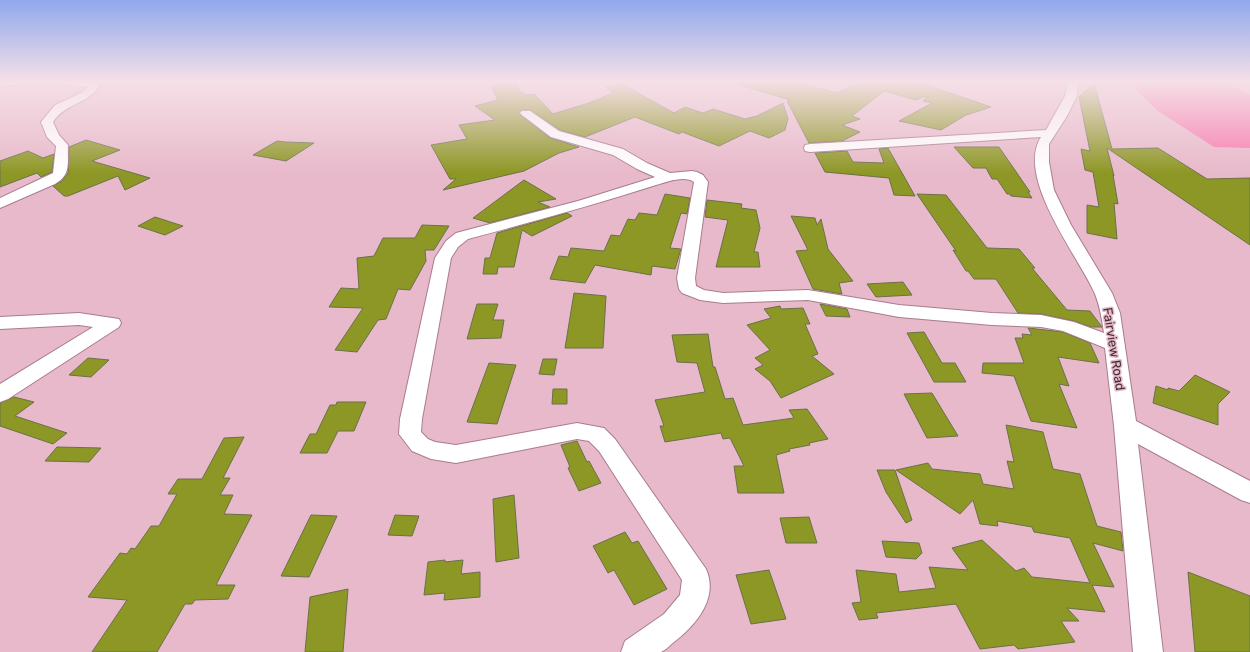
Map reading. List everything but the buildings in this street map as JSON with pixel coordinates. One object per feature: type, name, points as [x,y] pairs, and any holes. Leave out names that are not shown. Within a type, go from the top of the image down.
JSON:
[{"type":"street","points":[[0,204],[50,181],[60,174],[62,145],[53,137],[47,122],[54,112]]},
{"type":"street","points":[[527,112],[555,134],[618,152],[642,166],[668,176]]},
{"type":"street","name":"Fairview Road","points":[[1062,112],[1043,144],[1042,162],[1047,190],[1063,225],[1103,293],[1111,313],[1125,426],[1148,652]]},
{"type":"street","points":[[810,148],[1050,133]]},
{"type":"street","points":[[636,652],[674,624],[694,601],[696,578],[607,445],[596,434],[577,431],[456,454],[431,450],[420,445],[410,434],[411,419],[443,258],[452,244],[462,236],[583,204],[668,176],[692,175],[698,178],[701,182],[686,278],[688,289],[700,295],[738,298],[808,294],[898,310],[992,319],[1041,321],[1067,326],[1114,344]]},
{"type":"street","points":[[0,323],[79,319],[112,323],[0,394]]},
{"type":"street","points":[[1125,426],[1250,492]]},
{"type":"shaded area","points":[[1160,112],[1250,112],[1250,148],[1214,147]]}]
